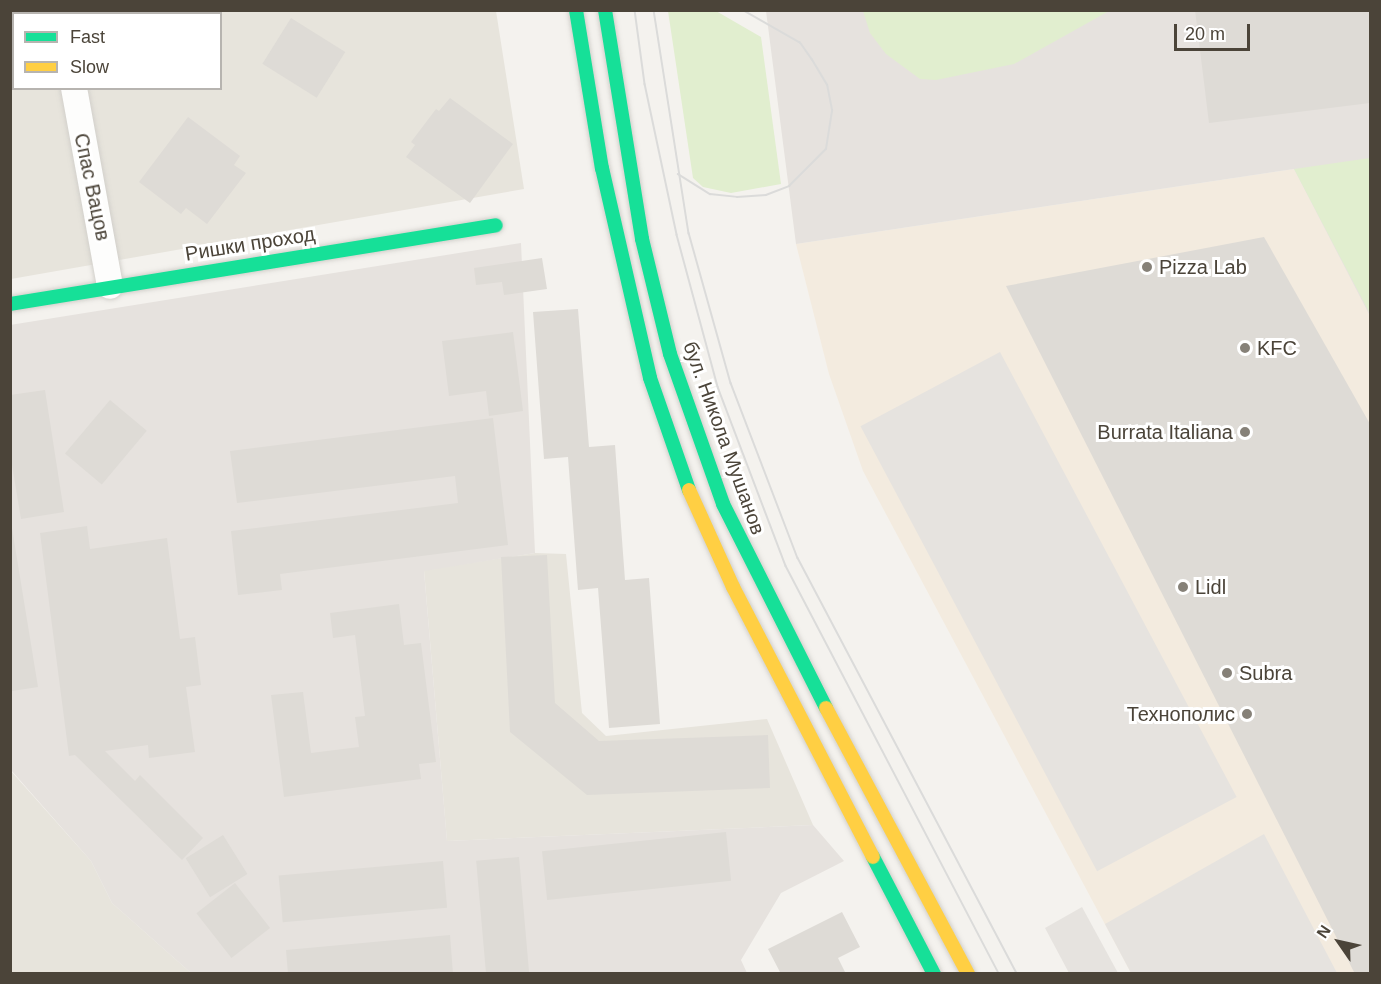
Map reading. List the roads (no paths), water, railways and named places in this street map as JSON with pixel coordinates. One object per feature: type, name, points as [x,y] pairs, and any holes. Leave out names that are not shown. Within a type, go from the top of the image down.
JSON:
[{"type":"main road","points":[[576,10],[602,168],[650,378],[695,506],[739,598],[934,974]]},
{"type":"main road","name":"бул. Никола Мушанов","points":[[605,10],[642,238],[669,354],[723,504],[758,579],[968,974]]},
{"type":"main road","name":"Ришки проход","points":[[10,304],[496,225]]},
{"type":"street","name":"Спас Вацов","points":[[74,90],[110,286]]},
{"type":"tram line","points":[[635,10],[645,84],[677,235],[718,387],[786,566],[999,974]]},
{"type":"tram line","points":[[654,10],[689,233],[731,383],[798,558],[1017,974]]},
{"type":"tram line","points":[[678,174],[710,194],[737,197],[766,195],[789,186],[826,149],[832,110],[827,85],[812,60],[800,43],[742,10]]},
{"type":"place","name":"Pizza Lab","points":[[1147,267]]},
{"type":"place","name":"KFC","points":[[1245,348]]},
{"type":"place","name":"Burrata Italiana","points":[[1245,432]]},
{"type":"place","name":"Lidl","points":[[1183,587]]},
{"type":"place","name":"Subra","points":[[1227,673]]},
{"type":"place","name":"Технополис","points":[[1247,714]]}]
